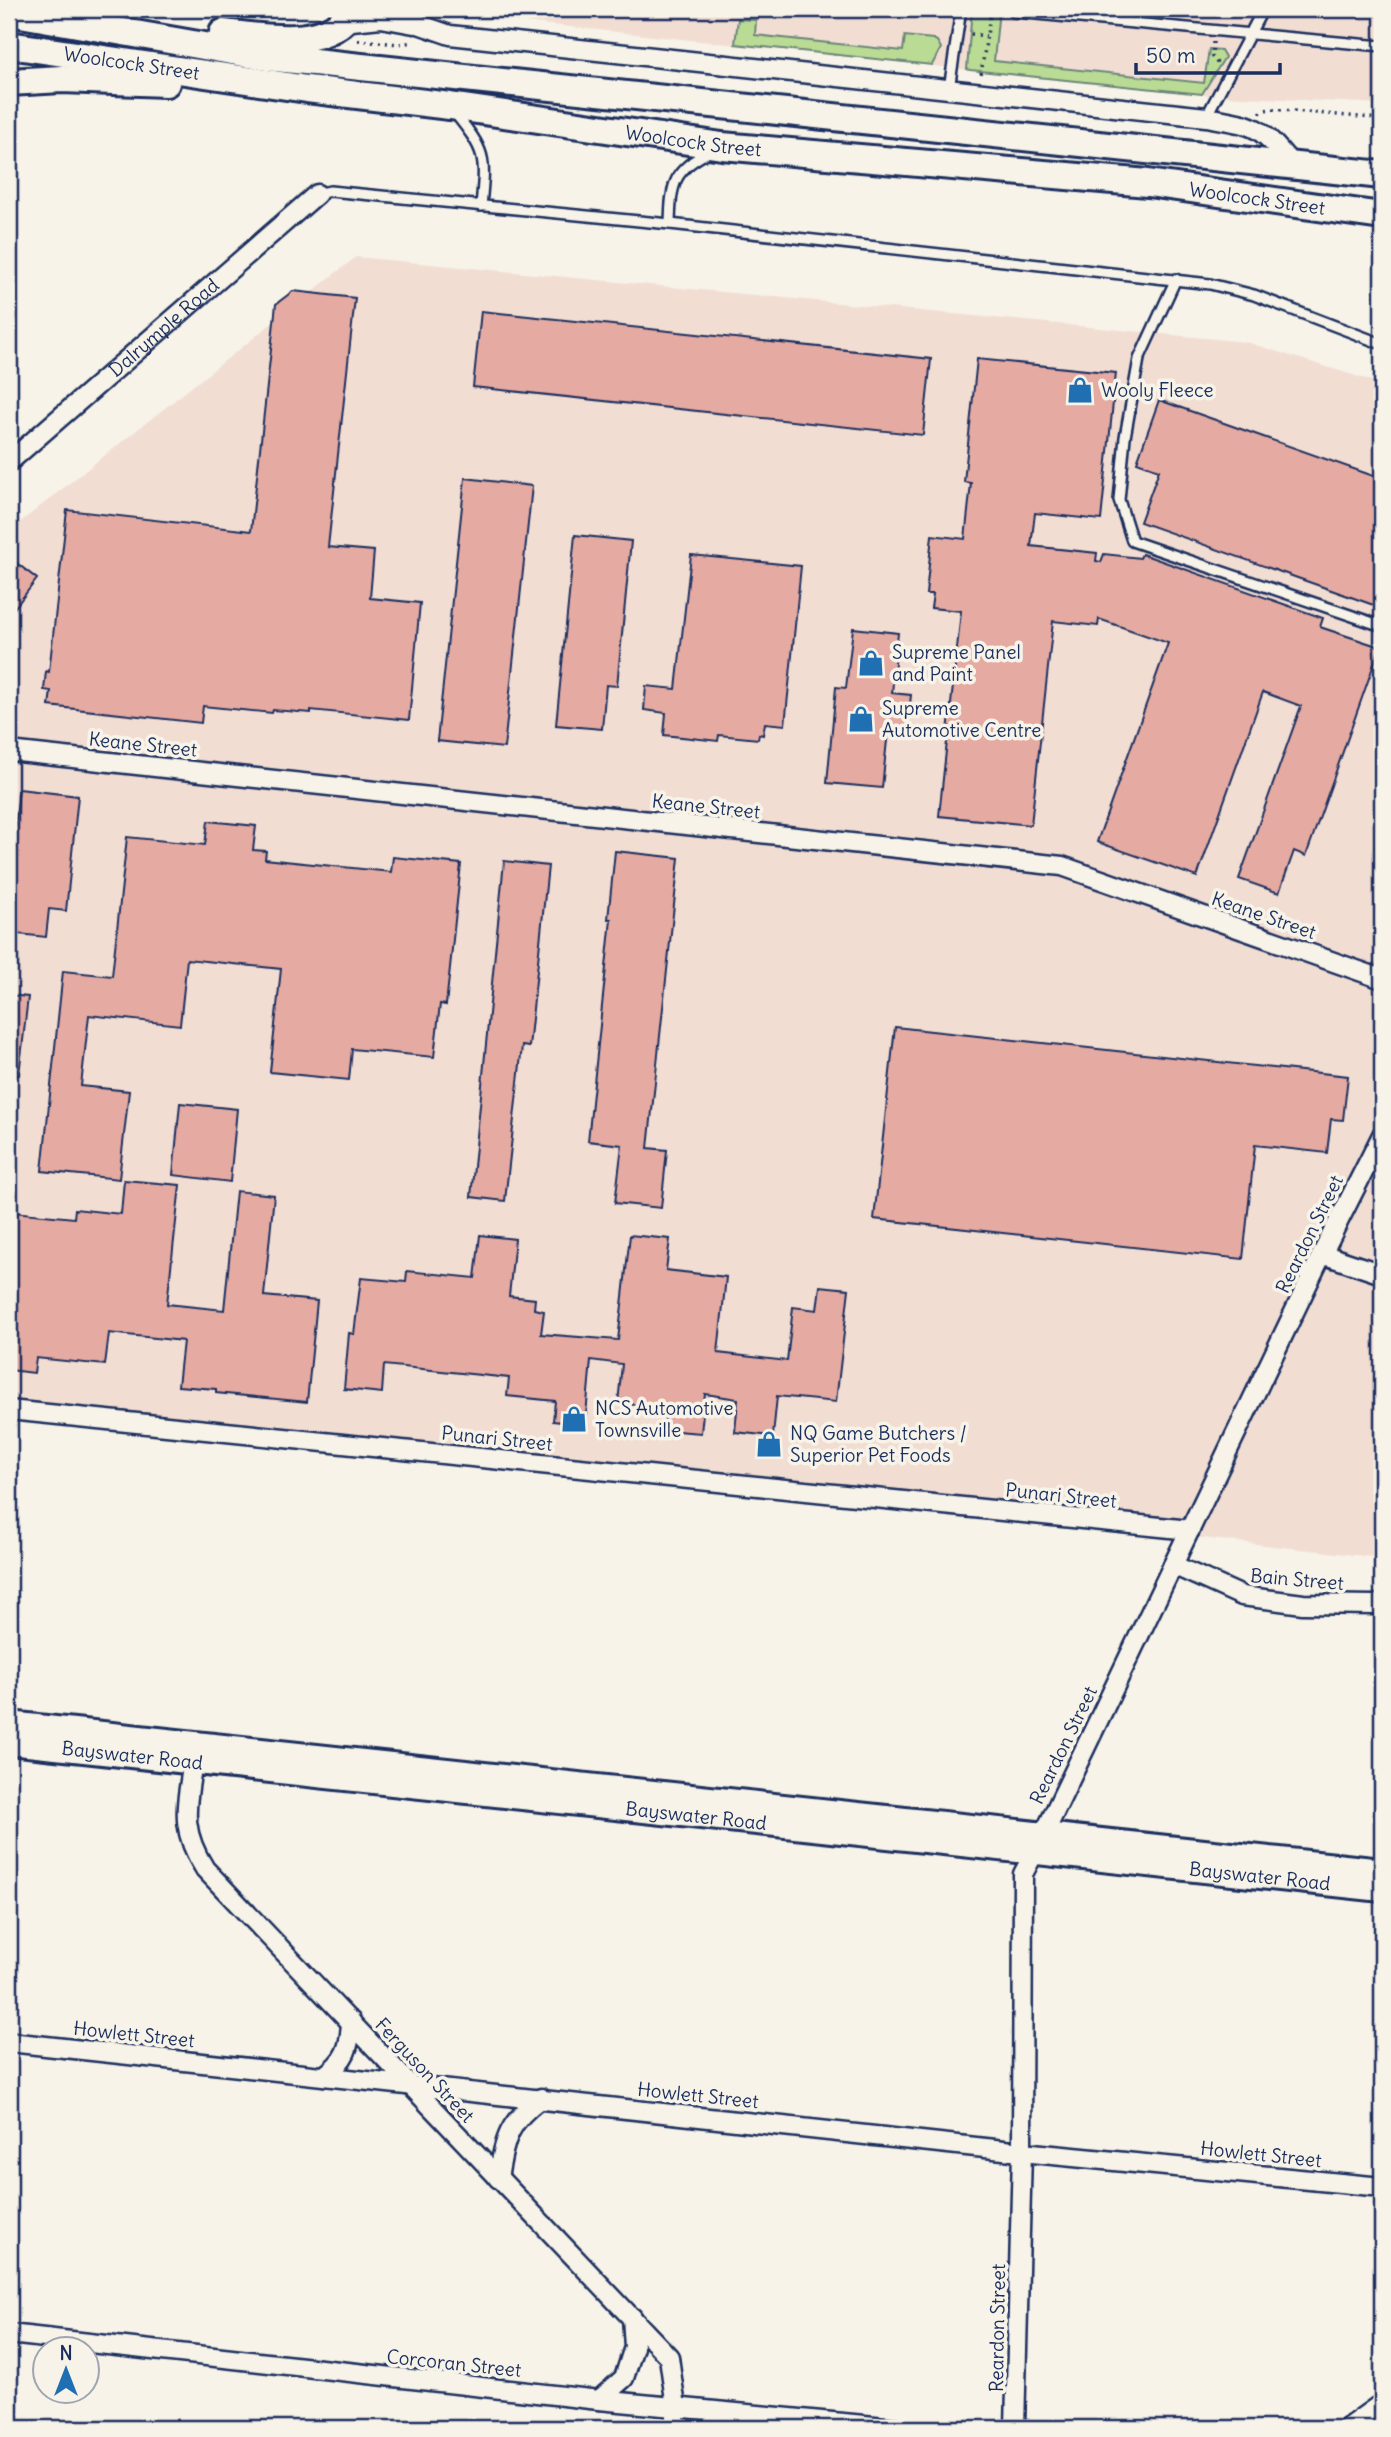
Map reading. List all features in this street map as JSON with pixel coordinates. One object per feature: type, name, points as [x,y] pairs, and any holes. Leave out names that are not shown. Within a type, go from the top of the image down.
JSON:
[{"type":"main road","name":"Woolcock Street","points":[[9,12],[280,58],[1382,174]]},
{"type":"main road","points":[[95,27],[292,38],[311,36],[347,16]]},
{"type":"main road","name":"Woolcock Street","points":[[9,46],[722,146],[1148,183],[1382,216]]},
{"type":"main road","points":[[9,82],[62,79],[307,89]]},
{"type":"main road","name":"Bayswater Road","points":[[9,1724],[194,1753]]},
{"type":"main road","name":"Bayswater Road","points":[[9,1742],[194,1753],[1039,1843],[1382,1871]]},
{"type":"main road","name":"Bayswater Road","points":[[1039,1843],[1382,1889]]},
{"type":"street","points":[[397,9],[421,25]]},
{"type":"street","points":[[347,16],[381,18],[421,25],[450,35],[950,80],[1206,117],[1248,124],[1269,137],[1293,166]]},
{"type":"street","name":"Dalrymple Road","points":[[9,462],[317,194]]},
{"type":"street","name":"Keane Street","points":[[9,751],[1062,866],[1382,979]]},
{"type":"street","name":"Reardon Street","points":[[1015,2428],[1022,2152],[1023,1874],[1382,1135]]},
{"type":"street","points":[[1322,1254],[1382,1274]]},
{"type":"street","name":"Punari Street","points":[[9,1410],[1189,1530]]},
{"type":"street","name":"Bain Street","points":[[1173,1565],[1242,1596],[1303,1604],[1382,1603]]},
{"type":"street","name":"Ferguson Street","points":[[194,1753],[186,1817],[187,1831],[196,1855],[205,1869],[670,2357],[676,2407],[674,2428]]},
{"type":"street","points":[[324,2076],[339,2065],[345,2054],[350,2043],[351,2021]]},
{"type":"street","name":"Howlett Street","points":[[9,2042],[407,2083],[1022,2152],[1382,2187]]},
{"type":"street","points":[[498,2178],[506,2138],[523,2112],[541,2098]]},
{"type":"street","points":[[599,2400],[624,2378],[634,2347],[632,2317]]},
{"type":"street","name":"Corcoran Street","points":[[9,2334],[599,2400],[896,2428]]},
{"type":"street","points":[[1348,2428],[1382,2403]]},
{"type":"lane","points":[[950,80],[961,9]]},
{"type":"lane","points":[[1014,9],[1014,12],[1382,47]]},
{"type":"lane","points":[[1206,117],[1263,9]]},
{"type":"lane","points":[[450,106],[475,138],[482,152],[484,169],[481,206]]},
{"type":"lane","points":[[670,223],[673,184],[679,172],[691,160],[722,146]]},
{"type":"lane","points":[[317,194],[330,191],[670,223],[1176,279],[1254,295],[1382,344]]},
{"type":"lane","points":[[1176,279],[1139,359],[1125,437],[1119,500],[1132,541],[1382,626]]},
{"type":"path","points":[[950,80],[983,74],[991,9]]},
{"type":"path","points":[[1214,30],[1212,57],[1229,72]]},
{"type":"path","points":[[1248,124],[1264,110],[1382,119]]},
{"type":"shaded area","points":[[439,9],[1382,9],[1382,104],[1203,95],[450,14]]},
{"type":"shaded area","points":[[356,257],[1246,342],[1382,384],[1382,1558],[9,1405],[9,531]]},
{"type":"green space","points":[[972,9],[999,9],[994,61],[1204,83],[1209,49],[1221,50],[1225,57],[1202,94],[970,70],[967,69]]},
{"type":"green space","points":[[738,19],[756,20],[755,35],[903,51],[905,36],[933,39],[941,48],[932,65],[735,44]]},
{"type":"building","points":[[293,291],[355,298],[328,547],[374,551],[370,598],[420,603],[409,720],[311,710],[311,713],[273,710],[272,713],[203,706],[201,723],[49,706],[51,691],[44,690],[46,671],[49,672],[67,510],[251,531],[276,304]]},
{"type":"building","points":[[481,311],[931,359],[923,435],[473,387]]},
{"type":"building","points":[[977,359],[1116,373],[1101,520],[1035,513],[1031,546],[1097,553],[1096,561],[1101,562],[1104,554],[1140,558],[1142,554],[1323,618],[1320,627],[1380,647],[1306,856],[1294,851],[1279,893],[1239,879],[1301,706],[1263,692],[1197,877],[1097,842],[1168,643],[1099,619],[1098,626],[1053,621],[1031,825],[939,816],[961,611],[931,608],[933,594],[926,594],[932,535],[965,539],[971,483],[964,482]]},
{"type":"building","points":[[1159,400],[1382,479],[1382,608],[1140,522],[1159,470],[1137,462]]},
{"type":"building","points":[[465,478],[532,486],[504,748],[437,741]]},
{"type":"building","points":[[575,535],[631,541],[617,686],[606,685],[602,729],[556,725]]},
{"type":"building","points":[[691,555],[801,566],[785,725],[765,723],[763,735],[759,734],[758,739],[719,735],[718,741],[664,735],[666,713],[644,710],[646,686],[676,689]]},
{"type":"building","points":[[9,557],[37,579],[9,615]]},
{"type":"building","points":[[853,628],[898,633],[892,693],[911,695],[907,733],[888,731],[882,788],[827,783],[836,687],[846,688]]},
{"type":"building","points":[[19,789],[78,796],[66,911],[49,909],[46,937],[9,933],[9,886]]},
{"type":"building","points":[[208,821],[256,826],[253,850],[266,851],[265,859],[391,872],[393,857],[461,864],[446,1005],[440,1004],[434,1057],[352,1049],[349,1080],[270,1072],[281,969],[187,959],[180,1025],[89,1015],[81,1086],[129,1091],[119,1179],[42,1171],[63,971],[112,976],[127,837],[205,845]]},
{"type":"building","points":[[615,851],[679,858],[648,1148],[667,1150],[661,1208],[615,1203],[622,1145],[588,1141],[611,919],[608,919]]},
{"type":"building","points":[[504,861],[548,866],[529,1047],[522,1046],[505,1201],[471,1197]]},
{"type":"building","points":[[9,995],[28,997],[19,1075],[9,1075]]},
{"type":"building","points":[[895,1027],[1348,1076],[1343,1120],[1331,1119],[1327,1153],[1255,1145],[1243,1259],[874,1219]]},
{"type":"building","points":[[180,1103],[237,1109],[230,1182],[173,1175]]},
{"type":"building","points":[[124,1180],[180,1185],[167,1304],[224,1310],[236,1191],[274,1195],[264,1296],[317,1301],[307,1402],[216,1393],[216,1389],[178,1386],[183,1341],[109,1333],[105,1365],[36,1358],[34,1373],[9,1370],[9,1249],[13,1212],[74,1218],[75,1209],[121,1214]]},
{"type":"building","points":[[480,1235],[515,1239],[509,1296],[535,1299],[534,1309],[544,1311],[541,1334],[618,1340],[630,1235],[670,1239],[666,1270],[726,1277],[718,1353],[787,1361],[793,1307],[817,1310],[820,1286],[849,1289],[836,1402],[777,1396],[773,1436],[735,1432],[738,1399],[705,1394],[701,1433],[664,1430],[666,1408],[618,1403],[622,1364],[591,1360],[586,1415],[582,1414],[581,1424],[553,1421],[555,1401],[507,1396],[509,1378],[384,1365],[382,1393],[344,1389],[349,1333],[354,1334],[361,1278],[406,1282],[407,1271],[475,1278]]},
{"type":"place","name":"Wooly Fleece","points":[[1080,390]]},
{"type":"place","name":"Supreme Panel and Paint","points":[[871,663]]},
{"type":"place","name":"Supreme Automotive Centre","points":[[861,719]]},
{"type":"place","name":"NCS Automotive Townsville","points":[[574,1419]]},
{"type":"place","name":"NQ Game Butchers / Superior Pet Foods","points":[[769,1444]]}]
